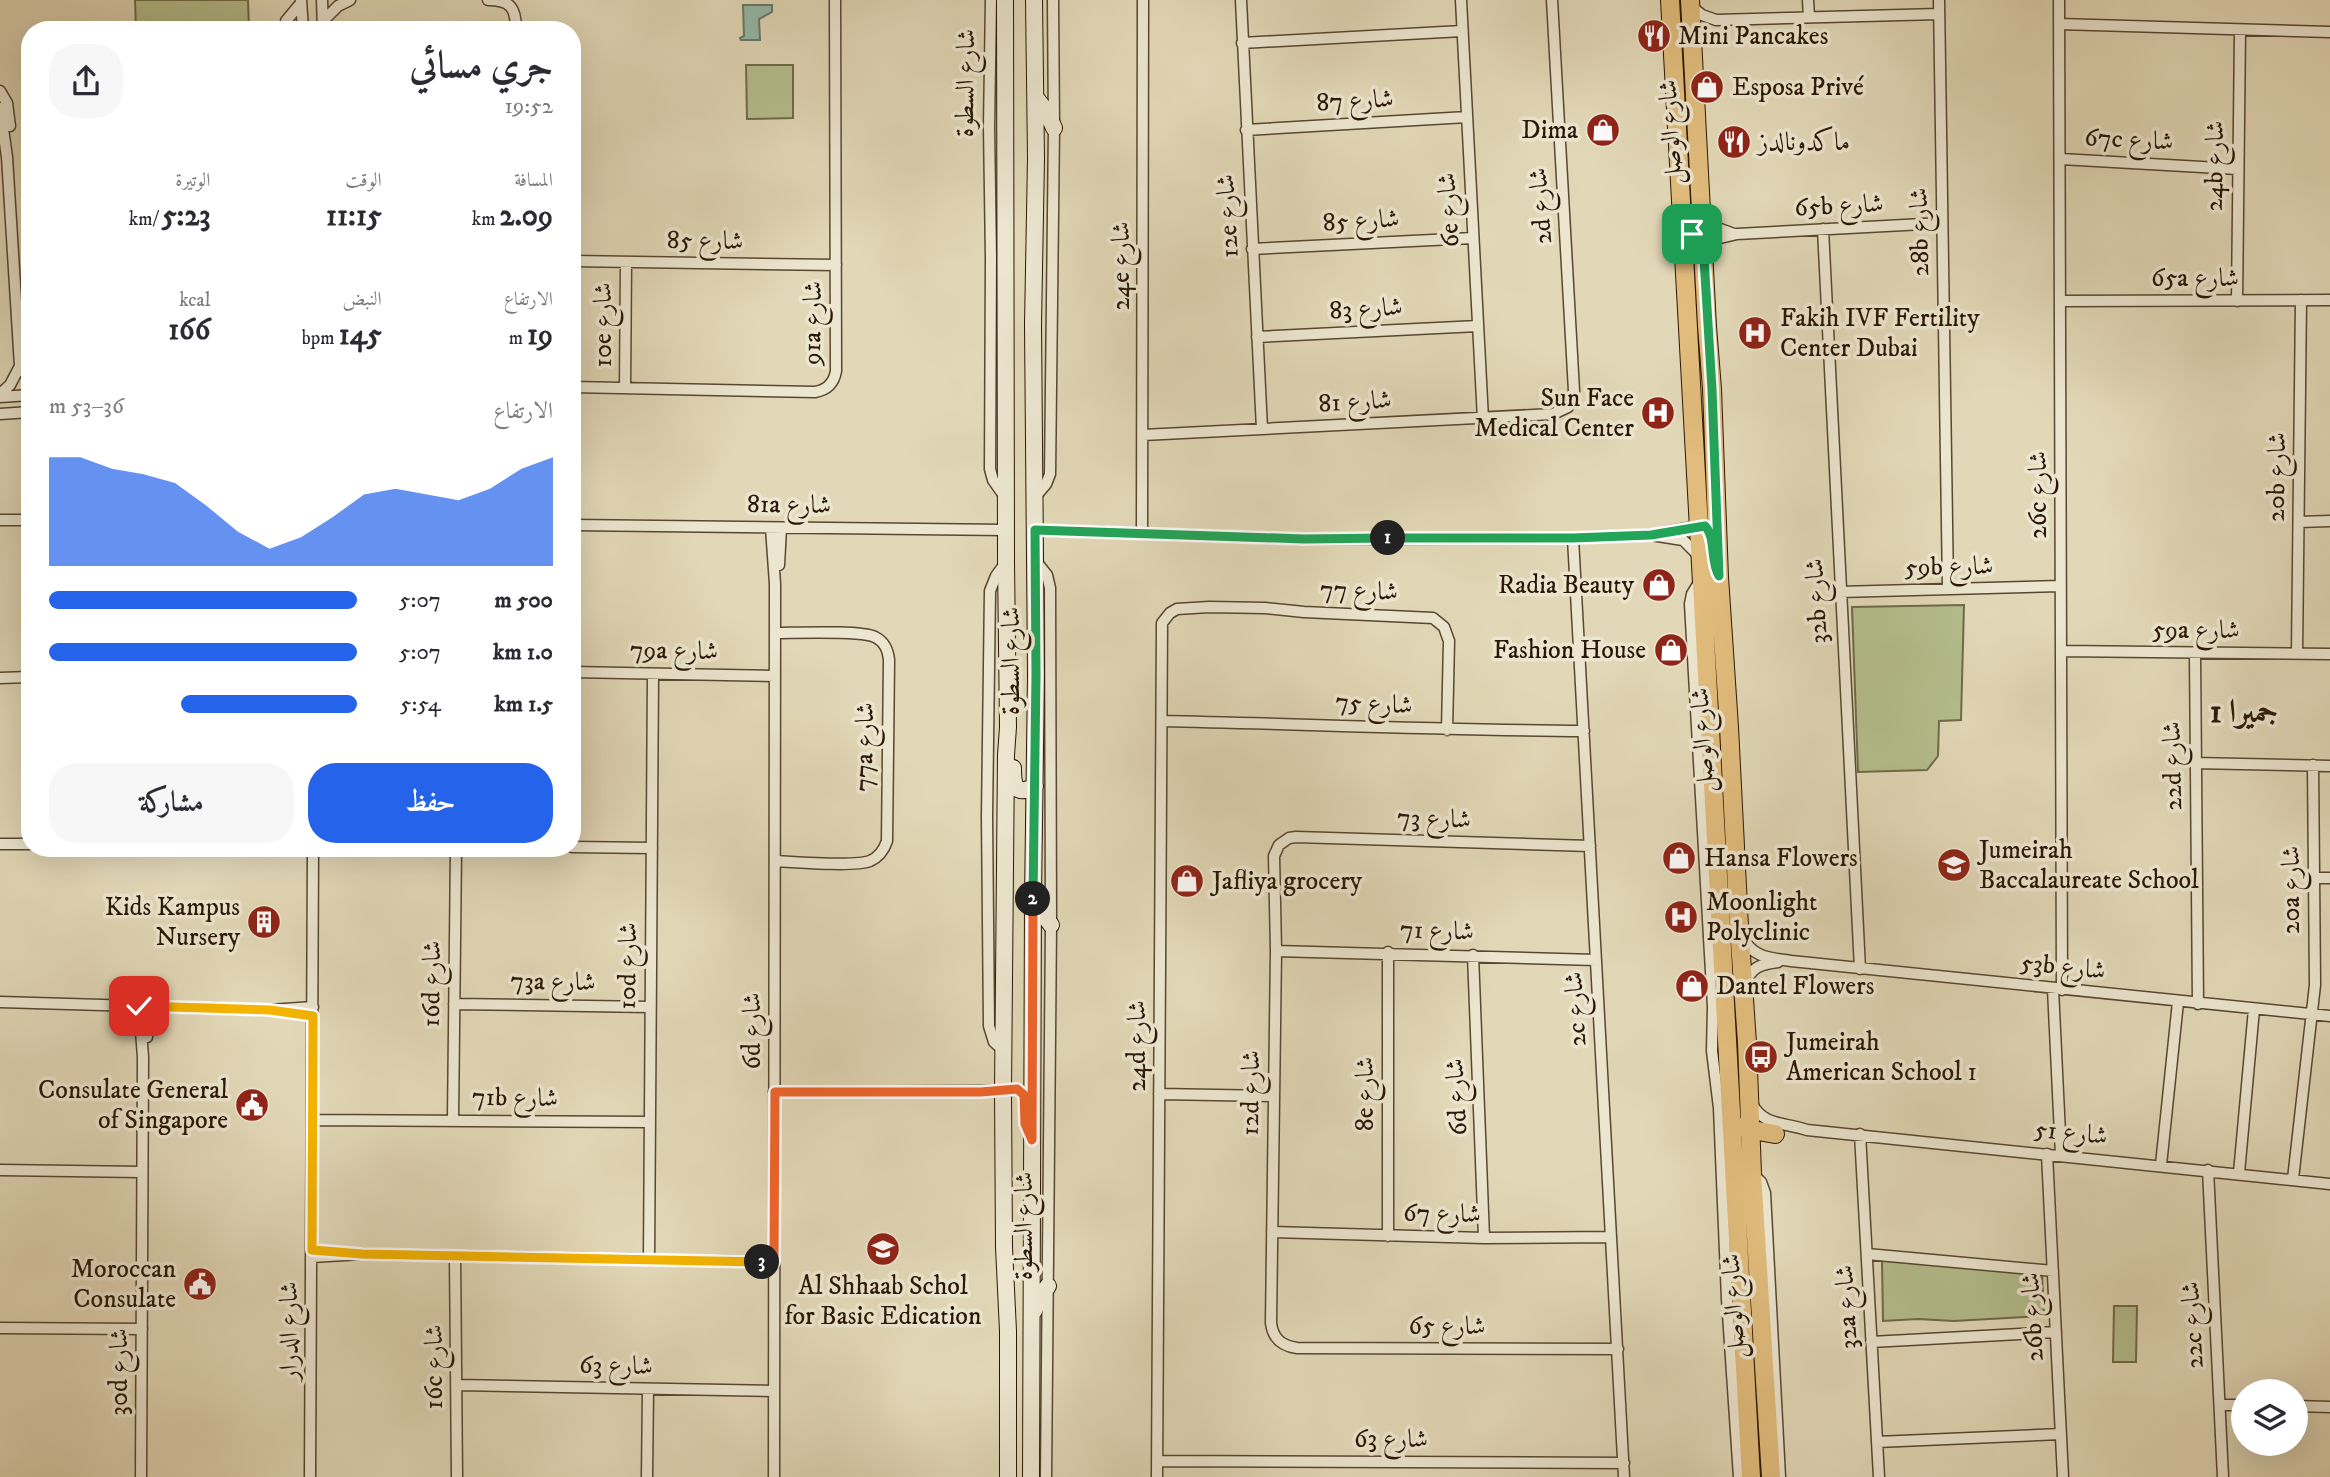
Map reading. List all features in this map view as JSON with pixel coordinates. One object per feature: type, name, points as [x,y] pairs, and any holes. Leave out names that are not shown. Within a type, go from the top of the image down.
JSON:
[{"type":"main road","name":"شارع السطوة","points":[[1005,0],[1008,727],[1003,1091],[1004,1247],[1008,1331],[1007,1477]]},
{"type":"main road","name":"شارع السطوة","points":[[1031,1477],[1035,786],[1034,0]]},
{"type":"main road","name":"شارع الوصل","points":[[1670,0],[1701,558],[1710,578],[1729,727],[1771,1477]]},
{"type":"main road","name":"شارع الوصل","points":[[1690,3],[1712,389],[1710,578],[1723,975],[1751,1477]]},
{"type":"main road","points":[[1675,71],[1682,105],[1692,234],[1697,241],[1703,242]]},
{"type":"main road","points":[[1036,98],[1047,112],[1054,128]]},
{"type":"main road","points":[[1006,281],[1019,281],[1025,285],[1027,310],[1033,325]]},
{"type":"main road","points":[[1699,526],[1705,526],[1709,531],[1713,564],[1710,578]]},
{"type":"main road","points":[[1008,727],[1013,754],[1013,784],[1021,790],[1035,786]]},
{"type":"main road","points":[[1033,899],[1051,925]]},
{"type":"main road","points":[[1723,975],[1732,1008],[1739,1122],[1743,1128],[1775,1134]]},
{"type":"main road","points":[[1003,1091],[1017,1089],[1024,1095],[1025,1124],[1032,1140]]},
{"type":"main road","points":[[1032,1317],[1038,1300],[1048,1286]]},
{"type":"street","points":[[323,0],[323,21]]},
{"type":"street","points":[[326,21],[338,6],[350,0]]},
{"type":"street","points":[[488,0],[506,3],[512,7],[515,21]]},
{"type":"street","name":"91a شارع","points":[[581,387],[815,392],[827,388],[835,377],[835,0]]},
{"type":"street","name":"شارع السطوة","points":[[991,0],[990,469],[996,485],[1006,498]]},
{"type":"street","name":"شارع السطوة","points":[[1035,497],[1046,484],[1050,474],[1053,0]]},
{"type":"street","name":"24e شارع","points":[[1142,532],[1143,0]]},
{"type":"street","name":"12e شارع","points":[[1241,0],[1262,429]]},
{"type":"street","name":"6e شارع","points":[[1461,0],[1483,419]]},
{"type":"street","name":"2d شارع","points":[[1552,0],[1574,391],[1568,407]]},
{"type":"street","points":[[1808,0],[1809,17]]},
{"type":"street","name":"28b شارع","points":[[1939,0],[1948,589]]},
{"type":"street","name":"26c شارع","points":[[2059,0],[2061,651],[2058,989],[2061,1155]]},
{"type":"street","points":[[286,21],[301,1]]},
{"type":"street","points":[[301,1],[302,21]]},
{"type":"street","points":[[1690,3],[1702,15],[1716,20],[1939,13]]},
{"type":"street","points":[[1692,36],[1703,26],[1716,20]]},
{"type":"street","points":[[2059,24],[2330,32]]},
{"type":"street","points":[[1242,43],[1462,31]]},
{"type":"street","name":"24b شارع","points":[[2237,301],[2240,31]]},
{"type":"street","points":[[0,91],[9,111],[7,157]]},
{"type":"street","points":[[0,108],[7,157],[20,366],[14,380],[0,396]]},
{"type":"street","name":"شارع 87","points":[[1246,130],[1467,117]]},
{"type":"street","name":"67c شارع","points":[[2061,159],[2237,169]]},
{"type":"street","points":[[1702,212],[1715,227],[1737,234]]},
{"type":"street","name":"65b شارع","points":[[1703,242],[1737,234],[1942,223]]},
{"type":"street","name":"32b شارع","points":[[1823,229],[1839,593],[1860,970]]},
{"type":"street","name":"شارع 85","points":[[1252,249],[1473,238]]},
{"type":"street","name":"شارع 85","points":[[581,261],[836,265]]},
{"type":"street","name":"10e شارع","points":[[625,388],[626,262]]},
{"type":"street","name":"20b شارع","points":[[2297,653],[2301,300]]},
{"type":"street","name":"65a شارع","points":[[2061,301],[2330,300]]},
{"type":"street","name":"شارع 83","points":[[1257,337],[1478,326]]},
{"type":"street","points":[[0,396],[21,395]]},
{"type":"street","name":"شارع 81","points":[[1143,435],[1483,419],[1553,414],[1568,407]]},
{"type":"street","points":[[0,414],[21,413]]},
{"type":"street","points":[[0,520],[21,520]]},
{"type":"street","points":[[2299,522],[2330,521]]},
{"type":"street","name":"81a شارع","points":[[581,525],[1006,530]]},
{"type":"street","points":[[1035,530],[1304,539],[1573,538],[1651,535],[1699,526]]},
{"type":"street","name":"6d شارع","points":[[774,1477],[776,528]]},
{"type":"street","points":[[1651,535],[1684,540],[1701,558]]},
{"type":"street","name":"2c شارع","points":[[1573,538],[1624,1477]]},
{"type":"street","name":"شارع السطوة","points":[[1035,559],[1047,575],[1050,588],[1051,925],[1046,1477]]},
{"type":"street","name":"شارع السطوة","points":[[1004,1051],[993,1042],[989,1026],[988,816],[990,591],[1006,562]]},
{"type":"street","points":[[1710,578],[1692,594],[1690,604],[1713,1007],[1712,1051],[1719,1108],[1727,1299],[1739,1477]]},
{"type":"street","name":"59b شارع","points":[[1839,593],[2060,586]]},
{"type":"street","name":"شارع 77","points":[[1167,616],[1177,609],[1231,607],[1433,618],[1448,634],[1447,730]]},
{"type":"street","name":"24d شارع","points":[[1157,1477],[1161,627],[1167,616]]},
{"type":"street","name":"77a شارع","points":[[775,633],[867,635],[883,642],[889,660],[887,841],[884,849],[879,856],[863,863],[775,862]]},
{"type":"street","name":"59a شارع","points":[[2061,651],[2330,654]]},
{"type":"street","name":"22d شارع","points":[[2195,654],[2198,1004]]},
{"type":"street","name":"79a شارع","points":[[581,672],[775,676]]},
{"type":"street","name":"10d شارع","points":[[649,1259],[653,674]]},
{"type":"street","points":[[0,678],[21,677]]},
{"type":"street","name":"شارع 75","points":[[1162,721],[1447,730],[1584,731]]},
{"type":"street","points":[[2195,763],[2330,766]]},
{"type":"street","name":"20a شارع","points":[[2293,1179],[2315,985],[2313,765]]},
{"type":"street","name":"شارع 73","points":[[1279,845],[1296,837],[1590,846]]},
{"type":"street","points":[[0,844],[21,844]]},
{"type":"street","name":"12d شارع","points":[[1277,1340],[1271,1323],[1276,951],[1274,856],[1279,845]]},
{"type":"street","points":[[581,847],[652,848]]},
{"type":"street","name":"شارع الدرار","points":[[310,1477],[313,857]]},
{"type":"street","name":"16d شارع","points":[[453,1120],[456,857]]},
{"type":"street","points":[[2314,878],[2330,878]]},
{"type":"street","name":"53b شارع","points":[[1739,926],[1744,941],[1752,951],[1764,957],[1860,970],[2330,1016]]},
{"type":"street","name":"شارع 71","points":[[1276,951],[1596,960]]},
{"type":"street","name":"8e شارع","points":[[1388,953],[1388,1236]]},
{"type":"street","name":"6d شارع","points":[[1473,955],[1484,1238]]},
{"type":"street","name":"53b شارع","points":[[1743,990],[1750,973],[1758,966],[1791,961]]},
{"type":"street","points":[[0,1002],[313,1012]]},
{"type":"street","points":[[2161,1165],[2178,1002]]},
{"type":"street","name":"73a شارع","points":[[454,1004],[650,1007]]},
{"type":"street","name":"30d شارع","points":[[141,1477],[142,1057],[146,1047],[144,1006]]},
{"type":"street","points":[[2239,1173],[2254,1009]]},
{"type":"street","points":[[775,1092],[1003,1091]]},
{"type":"street","points":[[1159,1094],[1274,1096]]},
{"type":"street","name":"شارع 51","points":[[1749,1098],[1757,1113],[1774,1124],[1807,1130],[2330,1184]]},
{"type":"street","name":"71b شارع","points":[[313,1116],[650,1122]]},
{"type":"street","name":"شارع 51","points":[[1752,1151],[1775,1134],[1807,1130]]},
{"type":"street","name":"32a شارع","points":[[1860,1134],[1879,1477]]},
{"type":"street","name":"26b شارع","points":[[2047,1154],[2063,1477]]},
{"type":"street","points":[[0,1170],[142,1172]]},
{"type":"street","name":"22c شارع","points":[[2208,1171],[2223,1477]]},
{"type":"street","points":[[1752,1173],[1761,1182],[1765,1193],[1780,1477]]},
{"type":"street","name":"شارع 67","points":[[1272,1232],[1484,1238],[1610,1237]]},
{"type":"street","points":[[312,1253],[774,1262]]},
{"type":"street","points":[[1867,1254],[2053,1271]]},
{"type":"street","name":"16c شارع","points":[[455,1256],[457,1477]]},
{"type":"street","points":[[0,1328],[142,1329]]},
{"type":"street","points":[[1871,1342],[2056,1332]]},
{"type":"street","name":"شارع 65","points":[[1277,1340],[1283,1345],[1297,1348],[1618,1349]]},
{"type":"street","name":"شارع 63","points":[[458,1385],[774,1391]]},
{"type":"street","points":[[648,1390],[648,1477]]},
{"type":"street","points":[[2220,1405],[2231,1405]]},
{"type":"street","points":[[2308,1406],[2330,1407]]},
{"type":"street","points":[[1877,1442],[2061,1434]]},
{"type":"street","name":"شارع 63","points":[[1157,1461],[1624,1462]]},
{"type":"street","points":[[1509,1463],[1509,1477]]},
{"type":"shaded area","points":[[135,0],[248,0],[249,21],[136,21]]},
{"type":"shaded area","points":[[743,5],[772,5],[772,12],[759,19],[760,40],[740,38],[744,36]]},
{"type":"shaded area","points":[[746,65],[793,65],[793,118],[747,119]]},
{"type":"shaded area","points":[[1964,605],[1961,720],[1939,721],[1938,756],[1927,770],[1858,772],[1852,607]]},
{"type":"shaded area","points":[[1898,1260],[2042,1273],[2044,1316],[1954,1321],[1883,1321],[1882,1261]]},
{"type":"shaded area","points":[[2114,1306],[2137,1306],[2136,1362],[2113,1362]]},
{"type":"place","name":"Mini Pancakes","points":[[1654,36]]},
{"type":"place","name":"Esposa Privé","points":[[1707,87]]},
{"type":"place","name":"Dima","points":[[1603,130]]},
{"type":"place","name":"ماكدونالدز","points":[[1734,142]]},
{"type":"place","name":"Fakih IVF Fertility Center Dubai","points":[[1755,333]]},
{"type":"place","name":"Sun Face Medical Center","points":[[1658,413]]},
{"type":"place","name":"Radia Beauty","points":[[1659,585]]},
{"type":"place","name":"Fashion House","points":[[1671,650]]},
{"type":"place","name":"Hansa Flowers","points":[[1679,858]]},
{"type":"place","name":"Jumeirah Baccalaureate School","points":[[1954,865]]},
{"type":"place","name":"Jafliya grocery","points":[[1187,881]]},
{"type":"place","name":"Moonlight Polyclinic","points":[[1681,917]]},
{"type":"place","name":"Kids Kampus Nursery","points":[[264,922]]},
{"type":"place","name":"Dantel Flowers","points":[[1692,986]]},
{"type":"place","name":"Jumeirah American School 1","points":[[1761,1057]]},
{"type":"place","name":"Consulate General of Singapore","points":[[252,1105]]},
{"type":"place","name":"Al Shhaab Schol for Basic Edication","points":[[883,1249]]},
{"type":"place","name":"Moroccan Consulate","points":[[200,1284]]},
{"type":"district","name":"جميرا 1","points":[[2244,712]]},
{"type":"route","points":[[139,1006],[270,1010],[313,1016],[312,1250],[362,1254],[774,1262],[775,1092],[981,1092],[1017,1089],[1024,1095],[1025,1124],[1032,1140],[1035,530],[1304,539],[1573,538],[1651,535],[1705,526],[1710,534],[1713,564],[1719,576],[1703,242],[1697,241],[1692,234]]}]
